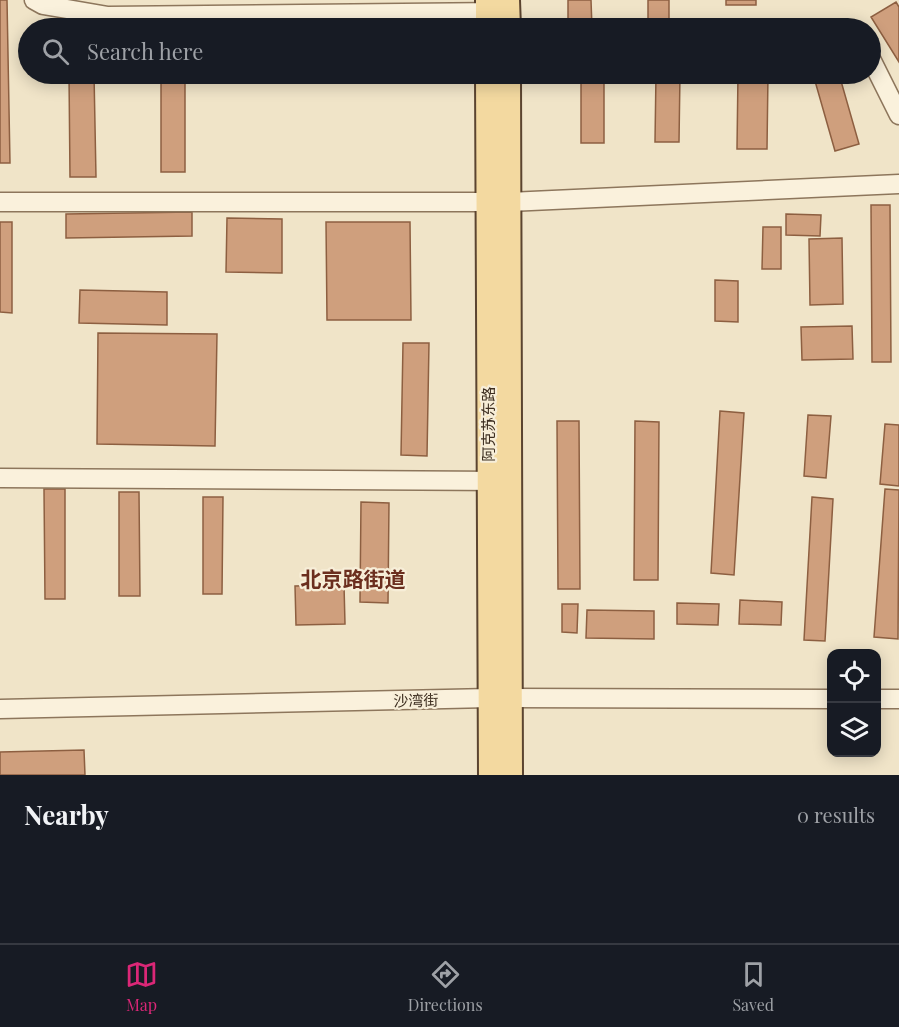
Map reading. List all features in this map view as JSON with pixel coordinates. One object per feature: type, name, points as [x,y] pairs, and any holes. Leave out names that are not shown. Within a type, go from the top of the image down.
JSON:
[{"type":"main road","name":"阿克苏东路","points":[[488,84],[498,202],[501,698],[512,775]]},
{"type":"main road","name":"阿克苏东路","points":[[498,202],[508,84]]},
{"type":"main road","name":"阿克苏东路","points":[[490,775],[501,698]]},
{"type":"street","points":[[34,0],[43,5],[108,16],[498,13]]},
{"type":"street","points":[[881,79],[899,115]]},
{"type":"street","points":[[0,202],[498,202],[899,184]]},
{"type":"street","points":[[0,478],[500,481]]},
{"type":"street","name":"沙湾街","points":[[0,709],[501,698],[827,699]]},
{"type":"street","points":[[881,699],[899,699]]},
{"type":"building","points":[[0,0],[7,0],[10,163],[0,163]]},
{"type":"building","points":[[568,0],[591,0],[592,18],[568,18]]},
{"type":"building","points":[[648,0],[669,0],[669,18],[648,18]]},
{"type":"building","points":[[726,0],[756,0],[756,5],[726,5]]},
{"type":"building","points":[[896,2],[899,7],[899,62],[881,33],[881,18],[871,17]]},
{"type":"building","points":[[69,84],[94,84],[96,177],[70,177]]},
{"type":"building","points":[[161,84],[185,84],[185,172],[161,172]]},
{"type":"building","points":[[581,84],[604,84],[604,143],[581,143]]},
{"type":"building","points":[[656,84],[680,84],[679,142],[655,142]]},
{"type":"building","points":[[738,84],[768,84],[767,149],[737,149]]},
{"type":"building","points":[[816,84],[842,84],[859,144],[835,151]]},
{"type":"building","points":[[871,205],[890,205],[891,362],[872,362]]},
{"type":"building","points":[[192,212],[192,236],[66,238],[66,214]]},
{"type":"building","points":[[786,214],[821,215],[820,236],[786,235]]},
{"type":"building","points":[[227,218],[282,219],[282,273],[226,272]]},
{"type":"building","points":[[0,222],[12,222],[12,313],[0,312]]},
{"type":"building","points":[[326,222],[410,222],[411,320],[327,320]]},
{"type":"building","points":[[763,227],[781,227],[781,269],[762,269]]},
{"type":"building","points":[[842,238],[843,304],[810,305],[809,239]]},
{"type":"building","points":[[715,280],[738,281],[738,322],[715,321]]},
{"type":"building","points":[[80,290],[167,292],[167,325],[79,323]]},
{"type":"building","points":[[852,326],[853,359],[802,360],[801,327]]},
{"type":"building","points":[[98,333],[217,334],[215,446],[97,444]]},
{"type":"building","points":[[403,343],[429,343],[427,456],[401,455]]},
{"type":"building","points":[[720,411],[744,413],[734,575],[711,573]]},
{"type":"building","points":[[808,415],[831,416],[826,478],[804,476]]},
{"type":"building","points":[[557,421],[579,421],[580,589],[558,589]]},
{"type":"building","points":[[635,421],[659,422],[658,580],[634,580]]},
{"type":"building","points":[[885,424],[899,425],[899,486],[880,484]]},
{"type":"building","points":[[44,489],[65,489],[65,599],[45,599]]},
{"type":"building","points":[[885,489],[899,490],[898,639],[874,637]]},
{"type":"building","points":[[119,492],[139,492],[140,596],[119,596]]},
{"type":"building","points":[[203,497],[223,497],[222,594],[203,594]]},
{"type":"building","points":[[812,497],[833,499],[825,641],[804,640]]},
{"type":"building","points":[[361,502],[389,503],[388,603],[360,602]]},
{"type":"building","points":[[344,585],[345,624],[296,625],[295,586]]},
{"type":"building","points":[[740,600],[782,602],[781,625],[739,624]]},
{"type":"building","points":[[677,603],[719,604],[718,625],[677,624]]},
{"type":"building","points":[[562,604],[578,604],[577,633],[562,632]]},
{"type":"building","points":[[587,610],[654,611],[654,639],[586,638]]},
{"type":"building","points":[[84,750],[85,775],[0,775],[0,752]]},
{"type":"district","name":"北京路街道","points":[[353,578]]}]
